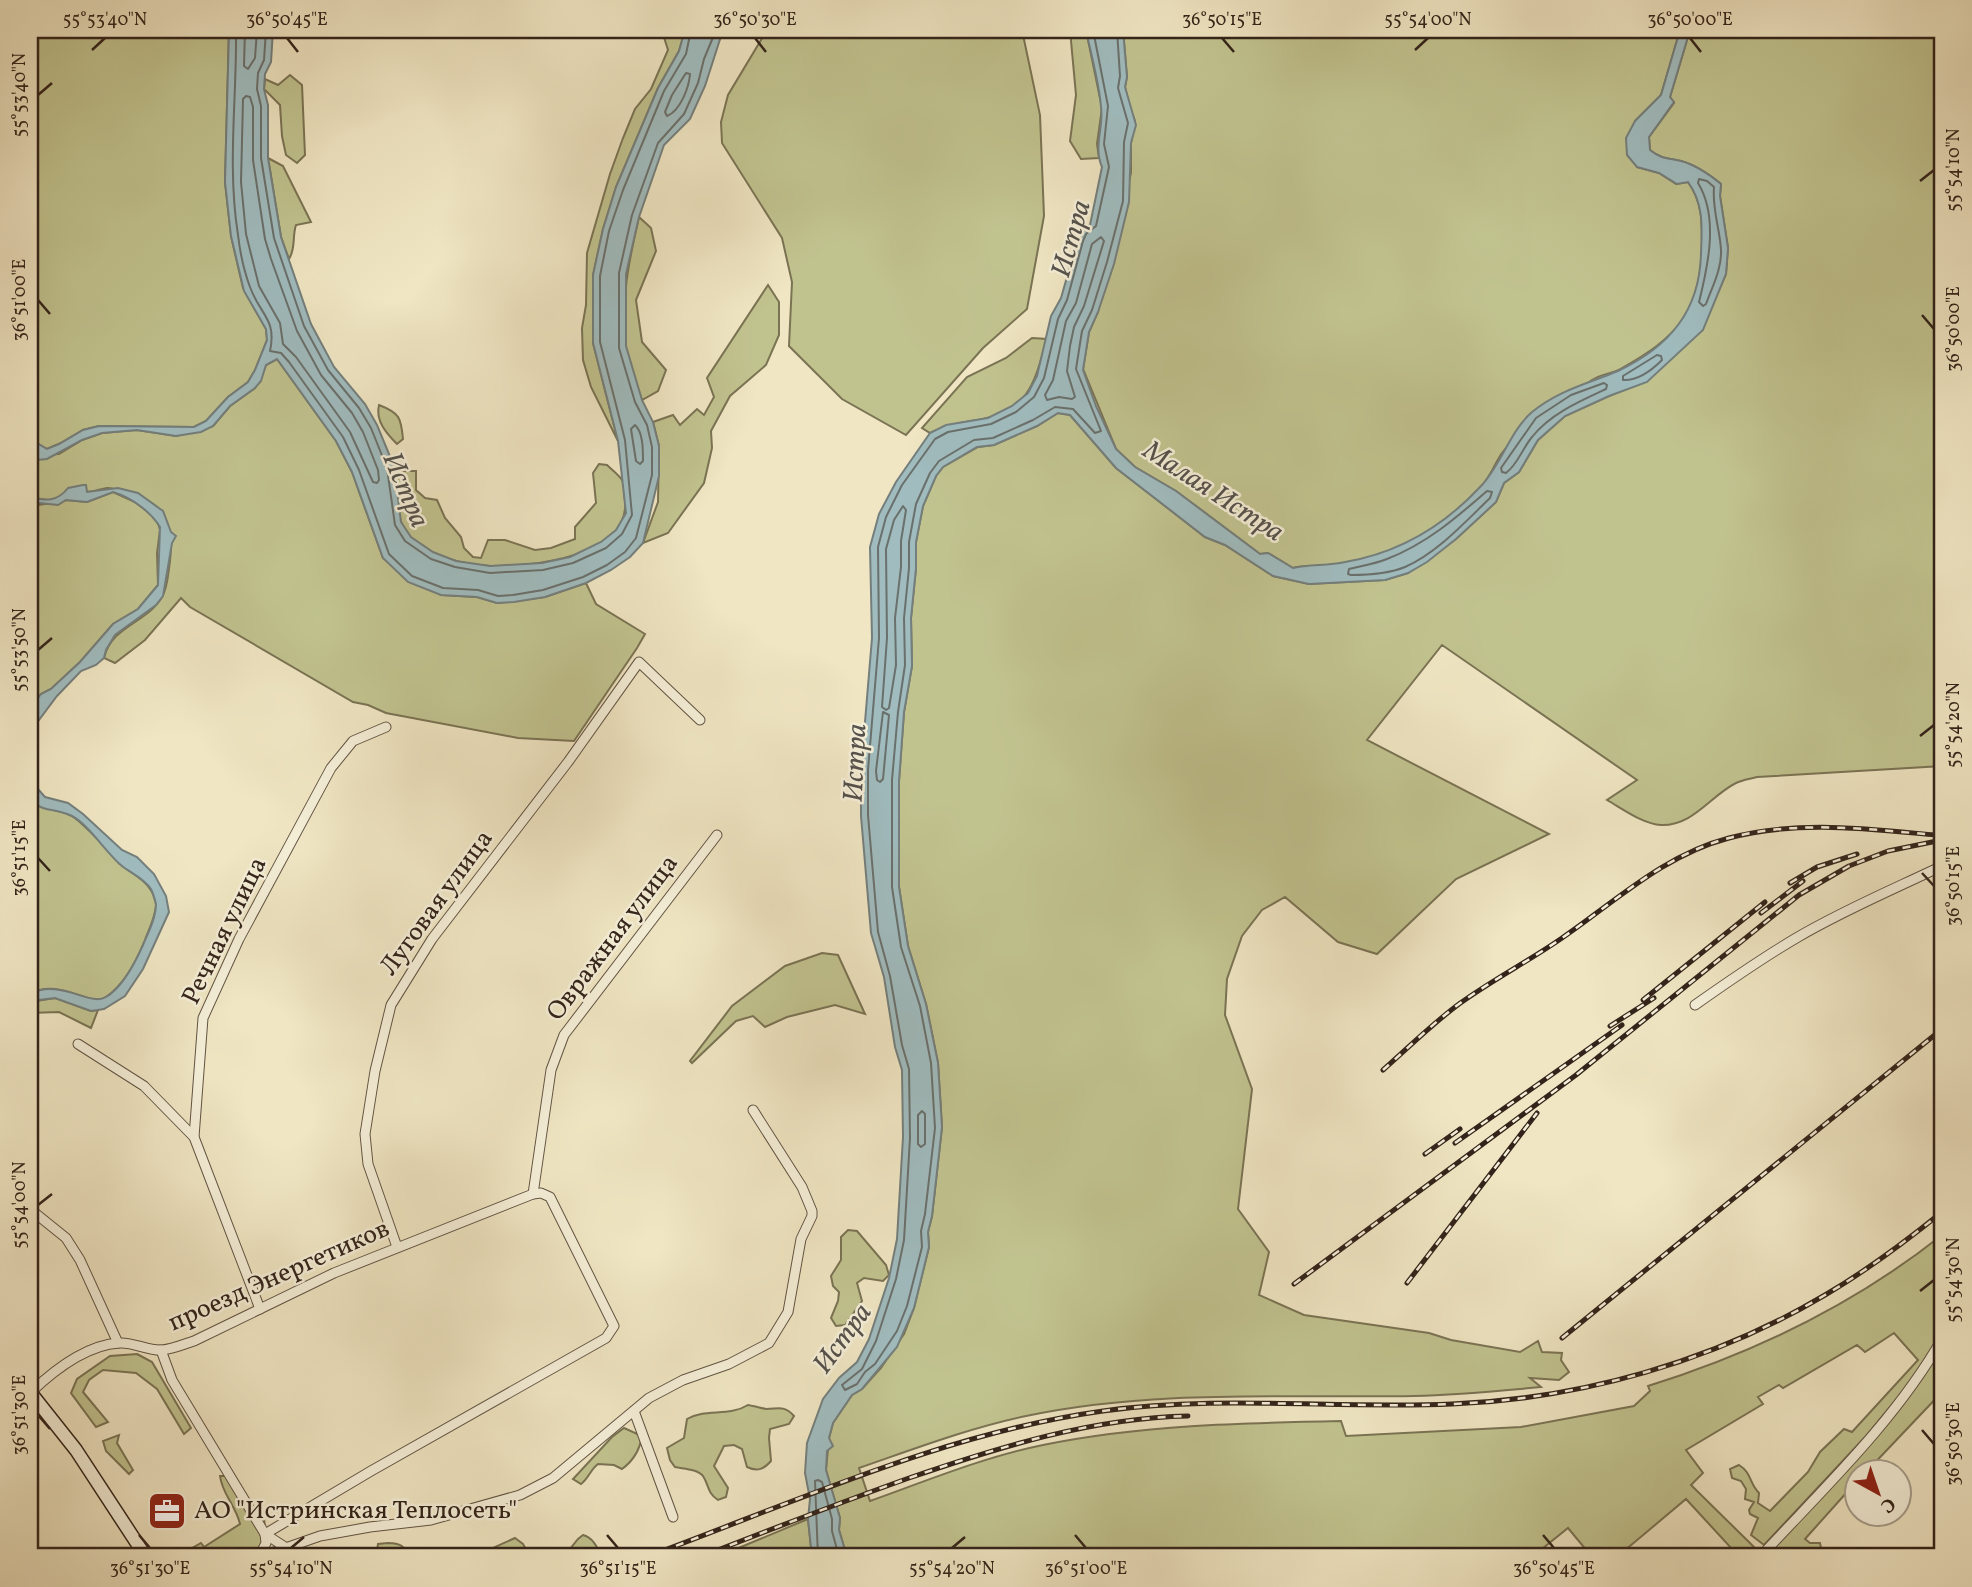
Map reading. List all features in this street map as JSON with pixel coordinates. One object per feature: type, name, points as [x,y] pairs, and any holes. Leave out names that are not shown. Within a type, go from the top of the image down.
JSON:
[{"type":"main road","points":[[30,1392],[76,1450],[146,1557]]},
{"type":"street","name":"Луговая улица","points":[[397,1247],[368,1164],[366,1134],[375,1071],[391,1005],[432,939],[568,762],[639,662],[700,720]]},
{"type":"street","name":"Речная улица","points":[[260,1309],[194,1137],[203,1018],[239,939],[331,768],[353,741],[386,727]]},
{"type":"street","name":"Овражная улица","points":[[533,1194],[551,1070],[564,1035],[717,835]]},
{"type":"street","points":[[1695,1005],[1799,936],[1942,866]]},
{"type":"street","points":[[78,1044],[144,1086],[194,1137]]},
{"type":"street","points":[[259,1557],[320,1536],[431,1520],[520,1495],[553,1478],[649,1398],[683,1380],[729,1364],[769,1343],[788,1312],[801,1240],[812,1211],[802,1187],[753,1110]]},
{"type":"street","points":[[265,1534],[606,1338],[614,1326],[550,1197],[541,1193],[533,1194]]},
{"type":"street","name":"проезд Энергетиков","points":[[30,1392],[58,1367],[93,1350],[118,1343],[160,1350],[194,1341],[334,1273],[533,1194]]},
{"type":"street","points":[[30,1209],[66,1238],[80,1260],[118,1343]]},
{"type":"street","points":[[1760,1557],[1910,1391],[1942,1339]]},
{"type":"street","points":[[160,1350],[172,1380],[265,1534],[285,1548]]},
{"type":"street","points":[[634,1411],[673,1517]]},
{"type":"street","points":[[259,1557],[266,1543],[265,1534]]},
{"type":"green space","points":[[30,30],[229,30],[225,182],[231,236],[243,288],[266,329],[267,340],[248,382],[228,397],[206,421],[194,427],[99,426],[83,430],[47,449],[30,439]]},
{"type":"green space","points":[[665,30],[685,30],[679,51],[658,88],[616,187],[593,275],[593,343],[618,441],[591,387],[583,360],[582,328],[586,305],[587,253],[623,138],[635,109],[651,89],[668,50],[663,34]]},
{"type":"green space","points":[[767,30],[1022,30],[1040,115],[1044,216],[1027,309],[983,348],[906,435],[842,399],[789,346],[792,282],[782,238],[722,143],[721,122],[728,95]]},
{"type":"green space","points":[[1070,30],[1086,30],[1102,108],[1097,144],[1099,158],[1081,159],[1070,141],[1076,95]]},
{"type":"green space","points":[[1123,30],[1680,30],[1661,95],[1635,121],[1637,167],[1659,173],[1676,184],[1688,182],[1699,206],[1702,230],[1700,271],[1690,307],[1671,334],[1657,346],[1622,368],[1592,380],[1512,442],[1475,493],[1451,515],[1415,539],[1393,550],[1343,564],[1293,568],[1268,553],[1260,554],[1176,491],[1135,467],[1116,449],[1083,369],[1089,332],[1098,312],[1131,173],[1131,143],[1135,121],[1125,87],[1127,77]]},
{"type":"green space","points":[[1690,30],[1942,30],[1942,766],[1757,777],[1736,783],[1683,821],[1654,824],[1633,816],[1607,800],[1637,780],[1442,645],[1367,740],[1549,834],[1456,879],[1377,954],[1338,942],[1285,897],[1262,910],[1242,936],[1227,979],[1225,1015],[1252,1089],[1238,1209],[1269,1252],[1259,1295],[1304,1315],[1429,1333],[1451,1340],[1520,1352],[1538,1341],[1542,1352],[1562,1353],[1561,1360],[1569,1372],[1559,1380],[1530,1378],[1541,1387],[1462,1394],[1171,1398],[1074,1407],[984,1427],[859,1468],[870,1501],[999,1456],[1043,1445],[1117,1433],[1229,1424],[1341,1421],[1346,1436],[1521,1427],[1634,1406],[1650,1391],[1648,1386],[1726,1358],[1802,1324],[1874,1283],[1942,1235],[1942,1330],[1937,1340],[1942,1343],[1942,1392],[1879,1458],[1856,1458],[1872,1440],[1905,1389],[1866,1436],[1845,1458],[1842,1458],[1842,1462],[1764,1545],[1751,1535],[1758,1518],[1750,1514],[1749,1510],[1754,1502],[1745,1499],[1746,1489],[1741,1481],[1732,1478],[1730,1469],[1739,1465],[1743,1468],[1759,1493],[1758,1503],[1770,1511],[1808,1472],[1820,1452],[1844,1429],[1852,1432],[1918,1360],[1894,1333],[1865,1352],[1857,1345],[1783,1388],[1779,1385],[1758,1397],[1763,1404],[1686,1450],[1703,1473],[1691,1485],[1757,1550],[1753,1557],[1728,1557],[1733,1550],[1686,1499],[1630,1546],[1612,1557],[1592,1557],[1568,1528],[1532,1557],[847,1557],[839,1530],[840,1518],[826,1470],[829,1438],[833,1423],[852,1395],[862,1389],[881,1368],[904,1334],[914,1308],[929,1247],[928,1232],[942,1127],[938,1063],[926,1004],[908,946],[899,887],[899,781],[904,712],[912,666],[911,618],[916,542],[923,506],[936,476],[943,467],[978,447],[994,445],[1037,426],[1058,413],[1070,415],[1116,468],[1205,537],[1225,545],[1273,576],[1309,584],[1385,580],[1408,573],[1456,539],[1496,502],[1504,483],[1519,472],[1538,440],[1565,416],[1647,381],[1716,296],[1726,274],[1728,248],[1720,196],[1721,184],[1692,165],[1661,157],[1650,150],[1649,137],[1674,103],[1670,97]]},
{"type":"green space","points":[[290,75],[302,85],[305,155],[297,163],[286,155],[280,105],[264,89],[265,79],[278,85]]},
{"type":"green space","points":[[268,158],[283,166],[311,222],[296,225],[289,259],[281,237]]},
{"type":"green space","points":[[639,217],[651,228],[656,251],[636,300],[642,342],[666,370],[658,391],[642,400],[627,354],[624,331],[629,265]]},
{"type":"green space","points":[[768,285],[779,302],[779,335],[766,365],[730,396],[711,431],[712,448],[704,483],[668,533],[643,543],[658,502],[659,446],[653,422],[673,415],[680,425],[697,409],[704,415],[714,397],[707,378]]},
{"type":"green space","points":[[1032,338],[1047,339],[1034,379],[1021,400],[1012,408],[930,433],[922,428],[967,377],[1006,358]]},
{"type":"green space","points":[[277,359],[336,441],[352,472],[383,558],[441,595],[477,597],[497,603],[545,597],[586,583],[596,604],[645,634],[574,741],[518,738],[386,713],[353,702],[190,607],[181,598],[145,640],[115,663],[104,658],[108,647],[121,631],[148,613],[164,593],[171,548],[168,526],[159,509],[151,502],[115,489],[86,492],[85,487],[50,501],[31,497],[30,451],[34,455],[59,454],[82,440],[102,433],[137,430],[176,436],[213,426],[230,406],[255,388],[266,365]]},
{"type":"green space","points":[[379,405],[395,414],[400,421],[403,439],[397,444],[380,422]]},
{"type":"green space","points":[[599,464],[607,465],[623,482],[625,501],[622,520],[612,535],[574,555],[552,561],[508,566],[470,564],[448,559],[419,545],[401,523],[394,466],[404,471],[416,471],[416,490],[425,498],[437,500],[445,518],[473,557],[481,558],[488,540],[505,540],[535,550],[551,548],[575,539],[575,527],[596,503],[593,473]]},
{"type":"green space","points":[[113,492],[135,502],[157,519],[160,530],[157,553],[158,585],[138,609],[113,624],[80,662],[51,689],[41,694],[30,708],[30,502],[39,505],[67,500],[87,502]]},
{"type":"green space","points":[[30,796],[44,807],[66,813],[76,819],[120,864],[144,882],[153,894],[155,913],[142,948],[125,979],[106,997],[91,999],[52,989],[30,994]]},
{"type":"green space","points":[[822,953],[838,955],[865,1014],[835,1005],[787,1017],[765,1027],[753,1016],[736,1021],[692,1063],[690,1061],[732,1006],[785,966]]},
{"type":"green space","points":[[55,998],[91,1011],[98,1010],[91,1028],[59,1012],[30,1013],[30,1002]]},
{"type":"green space","points":[[848,1230],[857,1231],[886,1265],[889,1275],[883,1281],[864,1278],[857,1283],[862,1301],[845,1325],[836,1326],[831,1318],[839,1292],[833,1286],[831,1276],[841,1260],[841,1237]]},
{"type":"green space","points":[[137,1354],[152,1362],[191,1428],[184,1434],[157,1389],[136,1373],[103,1370],[89,1380],[83,1392],[108,1422],[96,1427],[71,1393],[77,1379],[110,1356]]},
{"type":"green space","points":[[748,1405],[784,1409],[794,1416],[789,1424],[770,1429],[771,1461],[763,1468],[747,1467],[742,1449],[734,1445],[724,1446],[714,1466],[728,1488],[726,1497],[718,1500],[712,1495],[703,1476],[675,1467],[667,1448],[684,1438],[687,1419],[701,1414],[733,1411]]},
{"type":"green space","points":[[624,1428],[642,1436],[638,1450],[622,1469],[614,1465],[598,1464],[581,1484],[573,1479],[612,1437]]},
{"type":"green space","points":[[119,1435],[117,1443],[133,1470],[129,1474],[106,1451],[103,1441]]},
{"type":"green space","points":[[1842,1473],[1842,1498],[1805,1539],[1810,1543],[1820,1543],[1822,1553],[1817,1557],[1765,1557]]},
{"type":"green space","points":[[220,1476],[230,1476],[251,1510],[257,1510],[264,1516],[266,1546],[254,1557],[176,1557],[201,1543],[204,1547],[240,1524],[223,1489]]},
{"type":"green space","points":[[808,1519],[812,1557],[717,1557]]},
{"type":"green space","points":[[583,1535],[592,1541],[602,1557],[567,1557],[566,1554]]},
{"type":"green space","points":[[515,1538],[523,1544],[530,1557],[473,1557]]},
{"type":"green space","points":[[378,1544],[402,1546],[409,1557],[376,1557]]},
{"type":"water","points":[[229,30],[273,30],[271,62],[265,74],[264,89],[268,105],[268,158],[281,237],[311,324],[334,367],[365,404],[377,425],[394,466],[401,522],[411,537],[433,552],[456,561],[490,566],[542,563],[570,557],[601,542],[616,530],[626,513],[618,441],[593,343],[593,275],[616,187],[658,88],[679,51],[685,30],[723,30],[705,86],[690,119],[664,145],[639,217],[626,274],[626,346],[659,446],[659,476],[643,543],[630,557],[586,583],[545,597],[514,602],[497,603],[477,597],[441,595],[408,582],[383,558],[352,472],[336,441],[277,359],[266,365],[261,381],[255,388],[230,406],[213,426],[201,432],[176,436],[137,430],[102,433],[82,440],[47,459],[37,460],[30,451],[30,439],[47,449],[83,430],[99,426],[194,427],[206,421],[228,397],[248,382],[255,370],[267,340],[266,329],[244,291],[231,236],[225,182]]},
{"type":"water","points":[[1086,30],[1123,30],[1127,77],[1125,87],[1136,125],[1131,143],[1129,202],[1114,264],[1089,332],[1083,370],[1096,406],[1116,449],[1135,467],[1176,491],[1260,554],[1268,553],[1293,568],[1365,558],[1419,536],[1452,513],[1481,486],[1532,412],[1563,393],[1636,361],[1652,351],[1678,325],[1695,293],[1699,274],[1702,234],[1697,199],[1688,182],[1677,184],[1659,173],[1637,167],[1627,155],[1626,138],[1635,121],[1661,95],[1680,30],[1690,30],[1670,97],[1674,102],[1649,137],[1650,150],[1661,157],[1692,165],[1721,184],[1720,196],[1728,248],[1726,274],[1703,330],[1647,382],[1565,416],[1538,440],[1519,472],[1504,483],[1496,502],[1456,539],[1408,573],[1385,580],[1309,584],[1273,576],[1225,545],[1205,537],[1116,468],[1070,415],[1058,413],[1037,426],[994,445],[977,447],[943,467],[936,476],[923,506],[916,542],[911,618],[912,666],[904,712],[899,781],[899,887],[908,946],[926,1004],[938,1063],[942,1127],[928,1232],[929,1247],[914,1308],[897,1347],[862,1389],[852,1395],[833,1423],[829,1438],[833,1446],[827,1451],[826,1470],[840,1518],[839,1530],[847,1557],[812,1557],[808,1519],[810,1499],[805,1473],[807,1443],[823,1399],[839,1378],[857,1362],[869,1339],[889,1278],[897,1239],[903,1137],[902,1070],[895,1047],[884,977],[871,933],[861,816],[861,770],[872,638],[870,547],[879,514],[896,482],[930,433],[946,425],[988,418],[1012,406],[1028,393],[1037,376],[1051,316],[1061,298],[1081,228],[1090,225],[1102,167],[1098,152],[1102,115],[1100,97]]},
{"type":"water","points":[[86,485],[87,492],[118,488],[138,493],[163,511],[171,532],[176,536],[172,543],[163,596],[156,605],[115,635],[104,658],[96,665],[81,671],[57,696],[30,732],[30,708],[41,694],[51,689],[80,662],[113,624],[138,609],[158,585],[160,527],[146,510],[134,501],[113,492],[87,502],[66,500],[58,505],[30,502],[30,497],[51,499],[60,496],[68,488]]},
{"type":"water","points":[[30,780],[45,797],[68,803],[122,850],[137,857],[154,874],[166,896],[169,912],[143,969],[125,996],[104,1009],[91,1011],[55,998],[30,1001],[30,994],[52,989],[99,999],[112,993],[128,974],[147,936],[156,909],[154,897],[145,882],[116,861],[78,820],[37,805],[33,800]]},
{"type":"railway","points":[[1383,1070],[1459,1004],[1582,924],[1641,880],[1705,846],[1754,832],[1780,829],[1858,829],[1935,835]]},
{"type":"railway","points":[[1294,1284],[1576,1075],[1799,895],[1849,866],[1888,851],[1942,840]]},
{"type":"railway","points":[[1790,883],[1817,867],[1857,854]]},
{"type":"railway","points":[[1761,913],[1803,881]]},
{"type":"railway","points":[[1643,1000],[1765,902]]},
{"type":"railway","points":[[1610,1026],[1654,998]]},
{"type":"railway","points":[[1455,1143],[1622,1025]]},
{"type":"railway","points":[[1562,1338],[1942,1029]]},
{"type":"railway","points":[[1407,1283],[1537,1113]]},
{"type":"railway","points":[[1425,1154],[1460,1129]]},
{"type":"railway","points":[[646,1557],[928,1452],[1044,1421],[1103,1411],[1190,1404],[1408,1405],[1501,1401],[1597,1385],[1692,1357],[1782,1318],[1855,1276],[1942,1212]]},
{"type":"railway","points":[[700,1557],[909,1478],[1012,1445],[1117,1422],[1188,1416]]},
{"type":"place","name":"АО \"Истринская Теплосеть\"","points":[[167,1511]]},
{"type":"water label","name":"Истра","points":[[1072,239]]},
{"type":"water label","name":"Истра","points":[[405,490]]},
{"type":"water label","name":"Малая Истра","points":[[1213,492]]},
{"type":"water label","name":"Истра","points":[[856,763]]},
{"type":"water label","name":"Истра","points":[[843,1339]]}]
